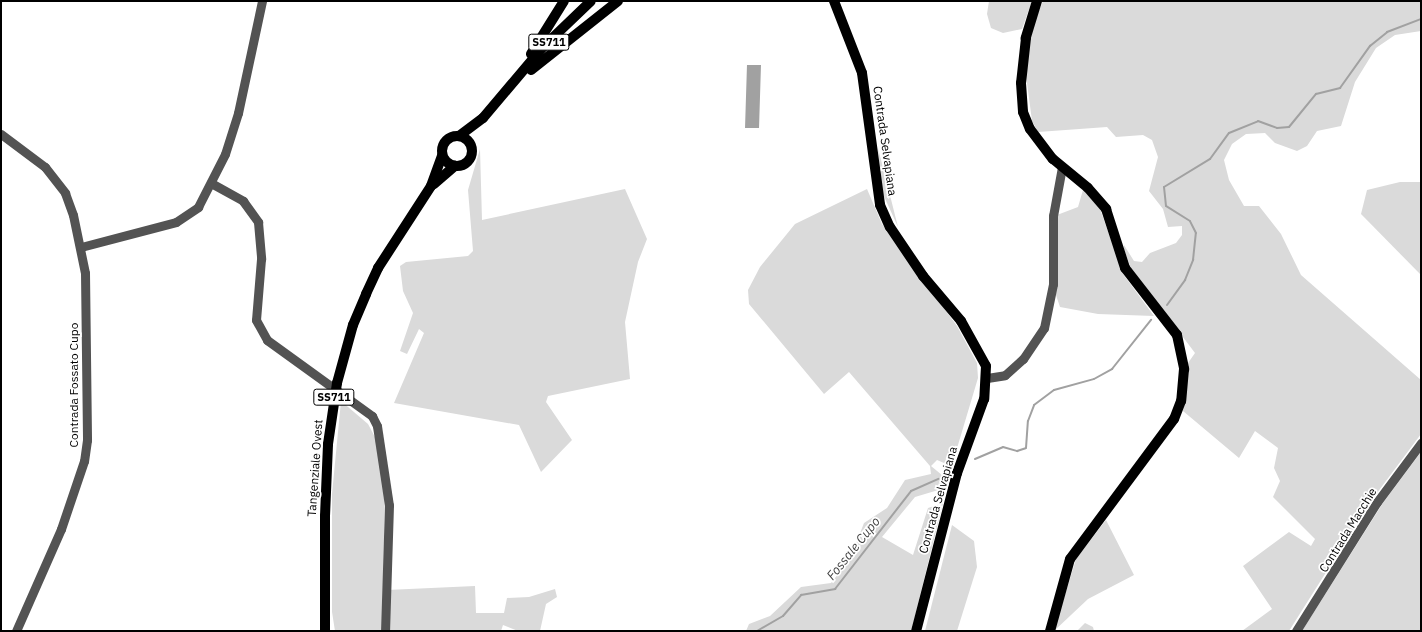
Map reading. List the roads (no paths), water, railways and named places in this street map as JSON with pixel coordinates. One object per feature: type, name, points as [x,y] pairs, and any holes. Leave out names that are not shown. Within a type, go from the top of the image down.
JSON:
[{"type":"main road","points":[[511,86],[564,1]]},
{"type":"main road","name":"SS711","points":[[459,136],[483,118],[543,47],[591,1]]},
{"type":"main road","points":[[511,86],[618,1]]},
{"type":"main road","name":"Contrada Selvapiana","points":[[834,1],[862,73],[880,204],[890,227],[923,276],[961,321],[982,356],[987,378],[984,399],[957,473],[916,631]]},
{"type":"main road","points":[[1037,1],[1024,53],[1021,83],[1023,112],[1038,142],[1062,167],[1088,188],[1106,209],[1125,268],[1177,335],[1184,369],[1181,401],[1174,419],[1070,560],[1050,631]]},
{"type":"main road","name":"SS711","points":[[472,146],[483,118]]},
{"type":"main road","points":[[459,136],[472,146],[470,159],[455,166],[442,155],[446,141],[459,136]]},
{"type":"main road","name":"Tangenziale Ovest","points":[[325,631],[324,516],[328,444],[336,383],[353,325],[375,274],[431,186],[442,155]]},
{"type":"main road","name":"Tangenziale Ovest","points":[[431,186],[455,166]]},
{"type":"street","points":[[81,247],[176,222],[198,207],[211,183],[238,113],[262,1]]},
{"type":"street","name":"Contrada Fossato Cupo","points":[[1,134],[45,167],[64,193],[81,247],[87,357],[84,461],[61,529],[16,631]]},
{"type":"street","points":[[987,378],[1005,375],[1023,359],[1044,328],[1053,284],[1054,216],[1062,167]]},
{"type":"street","points":[[211,183],[243,201],[258,222],[261,259],[256,320],[260,330],[267,340],[321,382],[372,416],[382,446],[389,505],[385,631]]},
{"type":"street","name":"Contrada Macchie","points":[[1296,631],[1377,502],[1421,443]]},
{"type":"waterway","name":"Fossale Cupo","points":[[1167,305],[1185,280],[1193,260],[1196,233],[1190,221],[1166,206],[1164,187],[1210,159],[1229,133],[1258,121],[1277,128],[1289,127],[1316,94],[1340,88],[1370,46],[1387,32],[1421,19]]},
{"type":"waterway","name":"Fossale Cupo","points":[[975,459],[1003,447],[1017,451],[1026,448],[1028,421],[1034,405],[1054,390],[1094,379],[1112,369],[1151,320]]},
{"type":"waterway","name":"Fossale Cupo","points":[[757,631],[783,616],[801,595],[835,589],[911,491],[938,479]]}]
